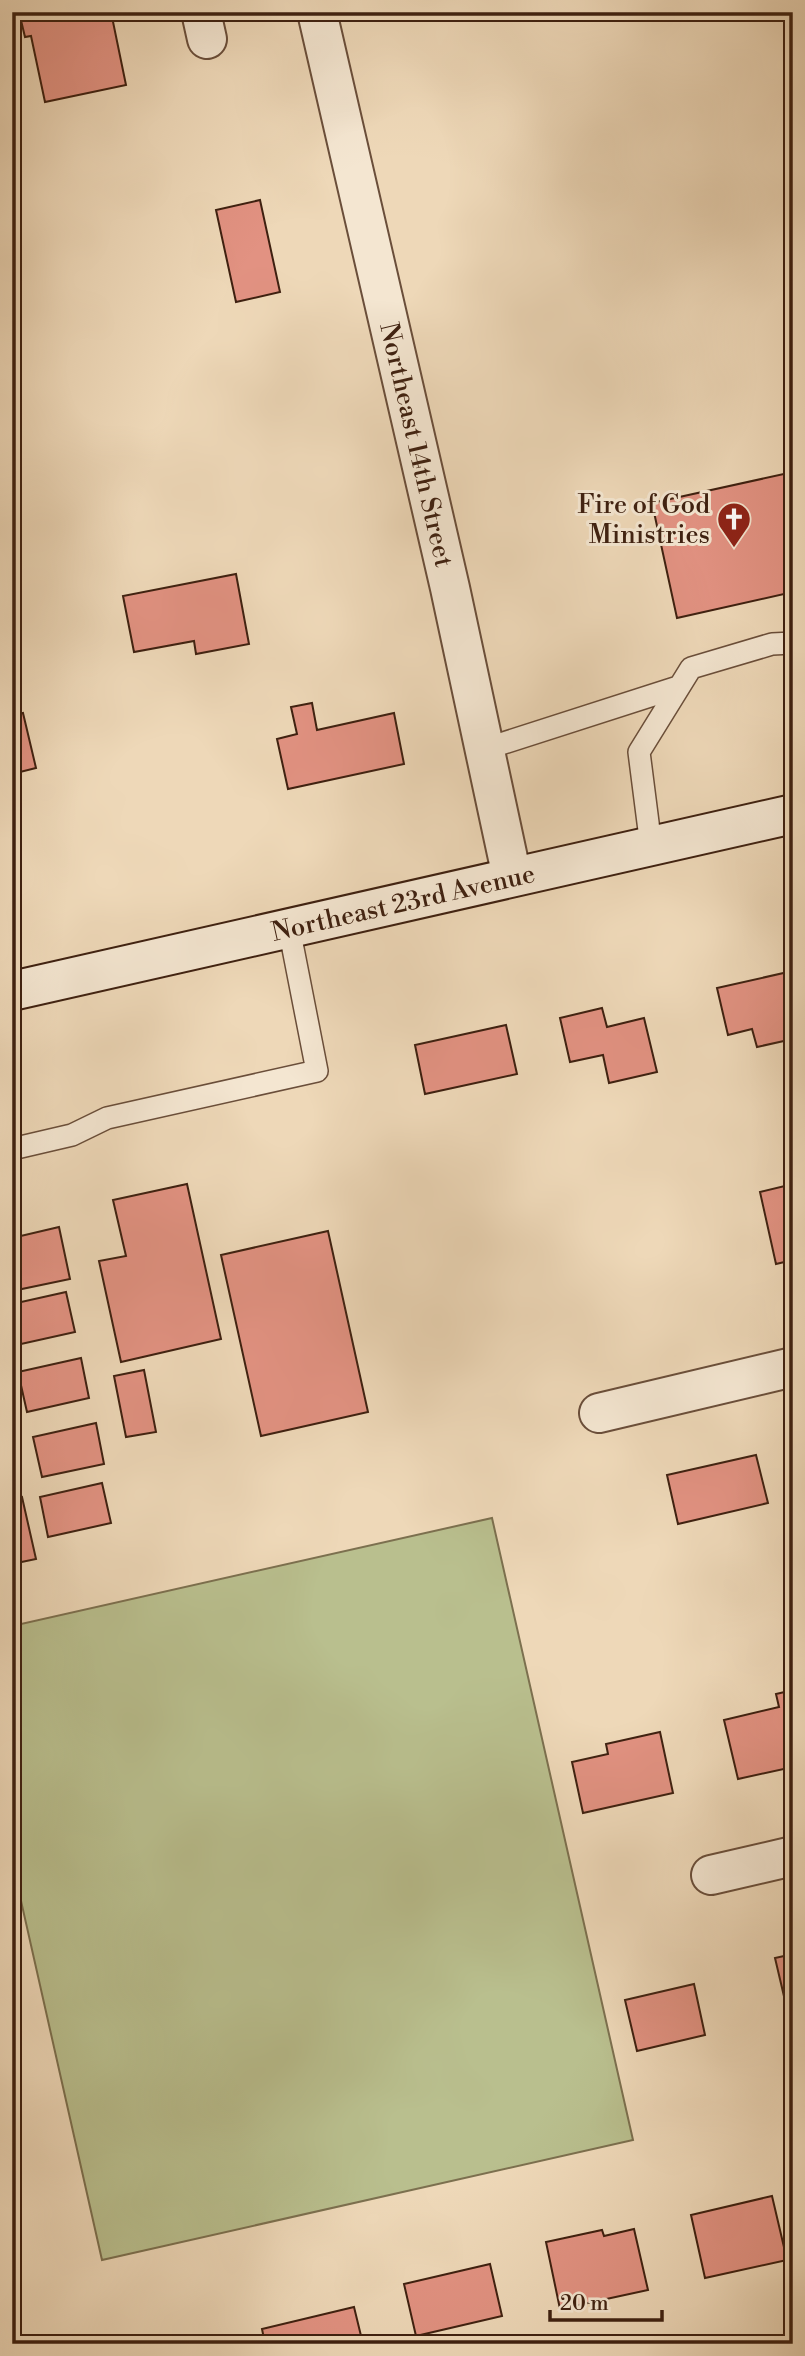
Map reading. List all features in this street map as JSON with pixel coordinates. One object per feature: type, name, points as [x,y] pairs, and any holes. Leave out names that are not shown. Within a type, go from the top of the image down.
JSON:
[{"type":"street","name":"Northeast 14th Street","points":[[317,12],[450,588],[512,877]]},
{"type":"street","name":"Northeast 23rd Avenue","points":[[12,990],[793,814]]},
{"type":"street","points":[[599,1413],[793,1367]]},
{"type":"street","points":[[710,1875],[793,1856]]},
{"type":"lane","points":[[651,846],[639,752],[691,668],[772,644],[793,643]]},
{"type":"lane","points":[[485,749],[678,687]]},
{"type":"lane","points":[[12,1149],[72,1135],[107,1118],[317,1071],[289,928]]},
{"type":"green space","points":[[492,1518],[633,2140],[102,2260],[12,1861],[12,1626]]},
{"type":"building","points":[[19,12],[111,12],[126,85],[45,102],[31,36],[25,37]]},
{"type":"building","points":[[260,200],[280,292],[236,302],[216,210]]},
{"type":"building","points":[[793,472],[793,592],[677,618],[652,503]]},
{"type":"building","points":[[236,574],[249,644],[196,654],[194,641],[134,652],[123,596]]},
{"type":"building","points":[[312,703],[317,730],[394,713],[404,764],[288,789],[277,739],[297,734],[291,707]]},
{"type":"building","points":[[23,713],[36,768],[12,774],[12,715]]},
{"type":"building","points":[[788,972],[793,991],[793,1039],[757,1047],[752,1029],[728,1035],[717,988]]},
{"type":"building","points":[[602,1008],[607,1027],[644,1018],[657,1072],[609,1083],[603,1055],[570,1062],[560,1018]]},
{"type":"building","points":[[506,1025],[517,1074],[425,1094],[415,1045]]},
{"type":"building","points":[[187,1184],[221,1339],[121,1362],[99,1261],[126,1256],[113,1200]]},
{"type":"building","points":[[793,1184],[793,1260],[776,1264],[760,1192]]},
{"type":"building","points":[[59,1227],[70,1279],[17,1290],[12,1266],[12,1238]]},
{"type":"building","points":[[328,1231],[368,1412],[261,1436],[221,1255]]},
{"type":"building","points":[[66,1292],[75,1332],[12,1346],[12,1304]]},
{"type":"building","points":[[81,1358],[89,1398],[27,1412],[18,1372]]},
{"type":"building","points":[[144,1370],[156,1432],[126,1437],[114,1376]]},
{"type":"building","points":[[96,1423],[104,1464],[42,1477],[33,1437]]},
{"type":"building","points":[[12,1451],[19,1481],[12,1483]]},
{"type":"building","points":[[756,1455],[768,1503],[678,1524],[667,1475]]},
{"type":"building","points":[[102,1483],[111,1523],[48,1537],[40,1497]]},
{"type":"building","points":[[22,1497],[36,1559],[12,1564],[12,1499]]},
{"type":"building","points":[[793,1690],[793,1767],[738,1779],[724,1720],[779,1707],[776,1694]]},
{"type":"building","points":[[660,1732],[673,1793],[583,1813],[572,1762],[608,1754],[606,1744]]},
{"type":"building","points":[[793,1954],[793,2008],[787,2009],[775,1958]]},
{"type":"building","points":[[694,1984],[705,2035],[637,2051],[625,2000]]},
{"type":"building","points":[[772,2196],[787,2260],[705,2278],[691,2215]]},
{"type":"building","points":[[634,2229],[648,2290],[560,2309],[546,2242],[602,2230],[604,2236]]},
{"type":"building","points":[[490,2264],[502,2316],[416,2336],[404,2284]]},
{"type":"building","points":[[354,2307],[363,2344],[265,2344],[262,2329]]},
{"type":"building","points":[[214,2339],[215,2344],[192,2344]]},
{"type":"place","name":"Fire of God Ministries","points":[[734,549]]}]
